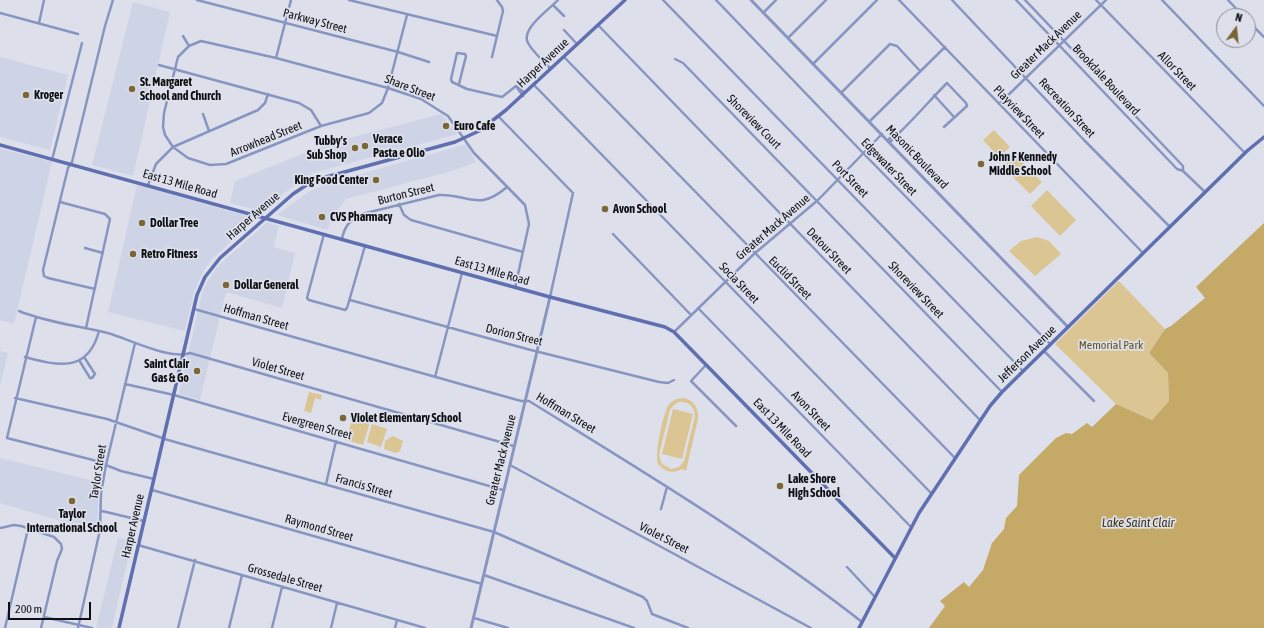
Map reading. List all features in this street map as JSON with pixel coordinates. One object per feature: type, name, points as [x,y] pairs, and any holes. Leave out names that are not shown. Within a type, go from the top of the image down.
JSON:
[{"type":"main road","name":"Harper Avenue","points":[[119,628],[194,309],[201,286],[209,271],[220,258],[265,218],[293,194],[305,186],[326,177],[464,138],[479,131],[499,117],[524,95],[625,0]]},
{"type":"main road","name":"Jefferson Avenue","points":[[859,628],[931,493],[980,420],[1002,392],[1245,153],[1264,137]]},
{"type":"main road","name":"East 13 Mile Road","points":[[0,145],[516,288],[660,325],[674,332],[895,558]]},
{"type":"street","points":[[39,23],[44,0]]},
{"type":"street","points":[[95,289],[48,278],[44,276],[43,270],[68,168],[84,115],[105,26],[113,0]]},
{"type":"street","name":"Parkway Street","points":[[197,0],[398,52],[429,62]]},
{"type":"street","points":[[276,58],[292,0]]},
{"type":"street","points":[[349,0],[497,36]]},
{"type":"street","points":[[492,57],[503,9],[497,0]]},
{"type":"street","points":[[551,69],[529,45],[526,39],[531,26],[558,0]]},
{"type":"street","name":"Port Street","points":[[663,0],[1023,371]]},
{"type":"street","name":"Edgewater Street","points":[[716,0],[863,154],[1050,344]]},
{"type":"street","name":"Masonic Boulevard","points":[[751,0],[840,93],[870,121],[1068,327]]},
{"type":"street","points":[[763,13],[776,0]]},
{"type":"street","points":[[788,38],[826,0]]},
{"type":"street","points":[[813,64],[877,0]]},
{"type":"street","name":"Playview Street","points":[[899,0],[1143,253]]},
{"type":"street","name":"Recreation Street","points":[[952,0],[1084,140],[1170,227]]},
{"type":"street","name":"Brookdale Boulevard","points":[[1016,0],[1060,44],[1177,169],[1183,171],[1205,192]]},
{"type":"street","name":"Brookdale Boulevard","points":[[1025,0],[1183,166],[1183,171]]},
{"type":"street","name":"Allor Street","points":[[1096,0],[1245,153]]},
{"type":"street","name":"Greater Mack Avenue","points":[[999,104],[1106,0]]},
{"type":"street","points":[[1162,0],[1264,106]]},
{"type":"street","points":[[1228,0],[1236,8]]},
{"type":"street","points":[[553,5],[564,16]]},
{"type":"street","points":[[0,13],[78,34]]},
{"type":"street","name":"Arrowhead Street","points":[[174,69],[163,123],[165,135],[173,147],[182,155],[195,161],[210,165],[226,164],[322,126],[374,111],[382,103],[388,88],[407,15]]},
{"type":"street","name":"Detour Street","points":[[598,25],[980,420]]},
{"type":"street","points":[[1256,29],[1264,37]]},
{"type":"street","points":[[564,30],[578,44]]},
{"type":"street","points":[[174,69],[180,54],[189,46],[183,36]]},
{"type":"street","name":"Share Street","points":[[189,46],[201,41],[209,42],[276,58],[388,88],[421,99],[442,111],[452,120],[474,153],[521,200],[528,215],[530,224],[516,288]]},
{"type":"street","points":[[52,160],[82,43]]},
{"type":"street","points":[[840,93],[890,44],[897,46],[920,71]]},
{"type":"street","points":[[870,121],[944,47]]},
{"type":"street","points":[[459,84],[466,56],[460,52],[457,53],[451,79],[452,82],[468,89],[502,97],[516,86],[524,95]]},
{"type":"street","name":"Euclid Street","points":[[564,57],[754,254],[955,458]]},
{"type":"street","name":"Shoreview Court","points":[[675,59],[683,63],[818,200]]},
{"type":"street","points":[[159,65],[304,105],[315,115],[322,126]]},
{"type":"street","points":[[889,141],[917,116],[923,106],[947,83],[966,103],[967,106],[944,127]]},
{"type":"street","name":"Socia Street","points":[[534,85],[931,493]]},
{"type":"street","points":[[148,186],[156,164],[173,147],[258,110],[265,103],[268,94]]},
{"type":"street","points":[[934,95],[955,117]]},
{"type":"street","points":[[203,114],[209,131]]},
{"type":"street","points":[[499,117],[573,193],[550,297]]},
{"type":"street","name":"Greater Mack Avenue","points":[[674,332],[754,254],[818,200],[882,134]]},
{"type":"street","name":"Burton Street","points":[[342,239],[345,228],[357,216],[399,204],[439,195],[448,194],[478,201],[492,198],[507,187]]},
{"type":"street","name":"Shoreview Street","points":[[818,200],[1002,392]]},
{"type":"street","points":[[60,202],[109,217],[110,221],[86,328]]},
{"type":"street","points":[[399,204],[404,215],[411,220],[524,252]]},
{"type":"street","points":[[324,234],[306,298],[309,300],[346,309],[350,300],[364,246]]},
{"type":"street","points":[[612,234],[691,315]]},
{"type":"street","points":[[85,248],[103,253]]},
{"type":"street","points":[[435,377],[462,273]]},
{"type":"street","name":"Greater Mack Avenue","points":[[471,628],[550,297]]},
{"type":"street","name":"Dorion Street","points":[[350,300],[447,328],[665,383],[674,380]]},
{"type":"street","name":"Avon Street","points":[[698,308],[912,527]]},
{"type":"street","name":"Hoffman Street","points":[[194,309],[435,377],[529,401],[667,487],[827,594],[862,622]]},
{"type":"street","name":"Violet Street","points":[[19,311],[36,317],[99,331],[135,343],[183,356],[190,353],[514,446]]},
{"type":"street","points":[[36,317],[15,398],[7,438],[106,464],[154,479]]},
{"type":"street","points":[[25,357],[58,365],[79,360],[84,357],[94,345],[99,331]]},
{"type":"street","name":"Taylor Street","points":[[78,626],[100,530],[102,511],[101,493],[106,464],[135,343]]},
{"type":"street","points":[[1044,350],[1094,401]]},
{"type":"street","points":[[79,360],[90,378],[92,378],[95,374],[84,357]]},
{"type":"street","points":[[706,365],[691,381],[736,426]]},
{"type":"street","name":"Evergreen Street","points":[[125,384],[174,395],[503,490]]},
{"type":"street","name":"Francis Street","points":[[15,398],[116,422],[163,438],[494,532],[643,597],[648,603],[652,614],[688,628]]},
{"type":"street","points":[[326,484],[336,441]]},
{"type":"street","name":"Violet Street","points":[[510,465],[810,628]]},
{"type":"street","points":[[661,509],[667,487]]},
{"type":"street","name":"Raymond Street","points":[[152,490],[482,584]]},
{"type":"street","points":[[102,511],[144,521]]},
{"type":"street","points":[[0,528],[14,525],[28,529],[56,538],[62,546],[41,628]]},
{"type":"street","points":[[5,628],[28,529]]},
{"type":"street","name":"Grossedale Street","points":[[138,545],[195,560],[282,587],[426,628]]},
{"type":"street","points":[[178,628],[195,560]]},
{"type":"street","points":[[847,567],[875,597]]},
{"type":"street","points":[[229,628],[242,575]]},
{"type":"street","points":[[484,575],[634,628]]},
{"type":"street","points":[[272,628],[282,587]]},
{"type":"street","points":[[331,628],[338,603]]},
{"type":"street","points":[[44,617],[92,628]]},
{"type":"street","points":[[474,618],[508,628]]},
{"type":"street","points":[[396,628],[397,620]]},
{"type":"shaded area","name":"St. Margaret School and Church","points":[[133,2],[170,12],[133,176],[92,165]]},
{"type":"shaded area","points":[[0,57],[68,75],[50,150],[0,137]]},
{"type":"shaded area","points":[[441,114],[458,134],[313,173],[284,193],[263,212],[230,203],[235,181],[327,144]]},
{"type":"shaded area","points":[[467,144],[476,162],[452,171],[346,199],[334,214],[327,230],[277,215],[308,192],[332,182]]},
{"type":"shaded area","points":[[0,148],[52,162],[14,324],[0,320]]},
{"type":"shaded area","points":[[137,185],[254,218],[255,220],[213,258],[204,270],[194,292],[185,331],[108,312]]},
{"type":"shaded area","points":[[267,222],[279,226],[274,247],[295,253],[282,308],[226,292],[200,400],[179,394],[203,289],[216,268]]},
{"type":"shaded area","points":[[0,351],[8,353],[0,386]]},
{"type":"shaded area","points":[[0,458],[99,482],[97,532],[0,503]]},
{"type":"shaded area","points":[[118,538],[132,541],[112,628],[96,628]]},
{"type":"green space","points":[[994,130],[1010,147],[999,157],[983,140]]},
{"type":"green space","points":[[1015,155],[1042,182],[1030,194],[1003,167]]},
{"type":"green space","points":[[1047,190],[1076,220],[1060,236],[1031,206]]},
{"type":"green space","points":[[1037,237],[1049,241],[1061,254],[1035,276],[1009,251],[1021,241]]},
{"type":"green space","name":"Memorial Park","points":[[1119,281],[1165,329],[1149,353],[1168,373],[1169,401],[1152,420],[1116,404],[1055,344]]},
{"type":"green space","points":[[309,392],[322,395],[321,400],[315,398],[311,413],[304,411]]},
{"type":"green space","points":[[683,398],[695,405],[698,411],[698,419],[686,471],[682,469],[672,472],[663,469],[658,464],[658,443],[662,424],[669,404],[672,401]],"holes":[[[679,402],[688,403],[692,407],[695,416],[684,461],[679,467],[671,469],[662,464],[659,455],[670,410]]]},
{"type":"green space","points":[[673,409],[693,414],[682,459],[662,454]]},
{"type":"green space","points":[[353,417],[370,422],[363,445],[346,440]]},
{"type":"green space","points":[[372,424],[387,429],[381,447],[367,442]]},
{"type":"green space","points":[[393,436],[403,441],[400,451],[396,453],[384,449],[385,441]]},
{"type":"water","name":"Lake Saint Clair","points":[[1264,223],[1264,628],[929,628],[945,606],[940,601],[964,582],[969,587],[983,570],[992,543],[1004,529],[1006,518],[1017,506],[1019,475],[1056,438],[1066,433],[1072,434],[1087,423],[1092,427],[1116,404],[1152,420],[1169,401],[1168,373],[1149,353],[1165,329],[1171,326],[1205,298],[1196,287]]},
{"type":"place","name":"St. Margaret School and Church","points":[[132,89]]},
{"type":"place","name":"Kroger","points":[[26,95]]},
{"type":"place","name":"Euro Cafe","points":[[446,126]]},
{"type":"place","name":"Verace Pasta e Olio","points":[[365,146]]},
{"type":"place","name":"Tubby's Sub Shop","points":[[355,148]]},
{"type":"place","name":"John F Kennedy Middle School","points":[[981,164]]},
{"type":"place","name":"King Food Center","points":[[376,180]]},
{"type":"place","name":"Avon School","points":[[605,209]]},
{"type":"place","name":"CVS Pharmacy","points":[[322,217]]},
{"type":"place","name":"Dollar Tree","points":[[142,223]]},
{"type":"place","name":"Retro Fitness","points":[[133,254]]},
{"type":"place","name":"Dollar General","points":[[226,285]]},
{"type":"place","name":"Saint Clair Gas & Go","points":[[197,371]]},
{"type":"place","name":"Violet Elementary School","points":[[343,418]]},
{"type":"place","name":"Lake Shore High School","points":[[780,486]]},
{"type":"place","name":"Taylor International School","points":[[72,501]]}]
